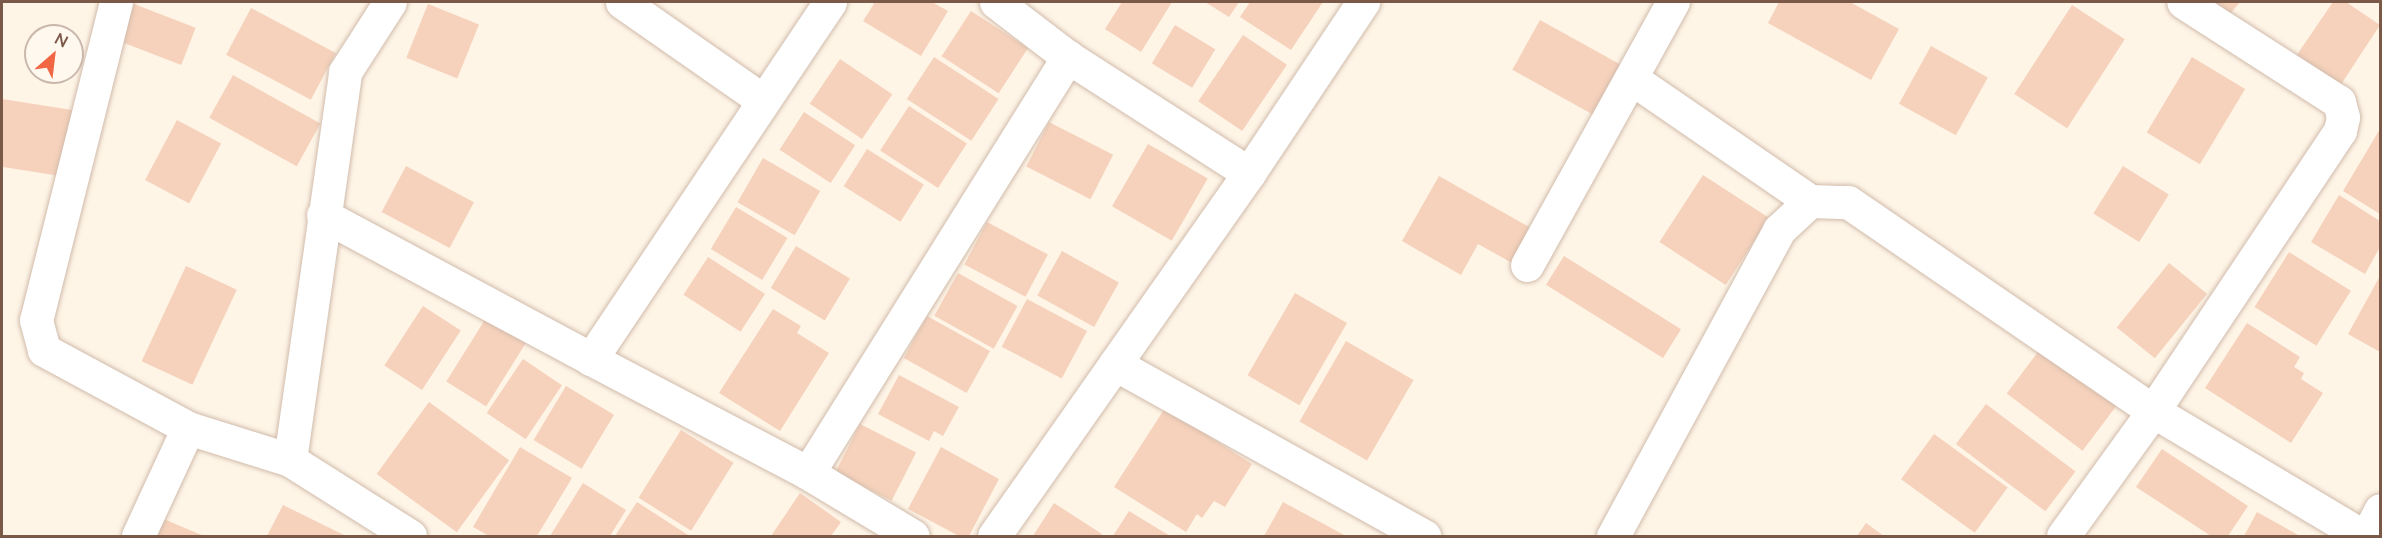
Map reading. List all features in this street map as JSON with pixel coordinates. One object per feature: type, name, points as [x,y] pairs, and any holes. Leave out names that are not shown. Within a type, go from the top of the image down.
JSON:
[{"type":"street","points":[[116,2],[36,320],[44,350],[188,428],[290,460],[410,537]]},
{"type":"street","points":[[290,460],[345,72],[390,2]]},
{"type":"street","points":[[622,2],[761,99]]},
{"type":"street","points":[[591,359],[761,99],[830,2]]},
{"type":"street","points":[[996,2],[1068,57],[1249,173]]},
{"type":"street","points":[[994,537],[1249,173],[1363,2]]},
{"type":"street","points":[[1527,265],[1673,2]]},
{"type":"street","points":[[2063,537],[2153,411],[2340,131],[2343,117],[2339,102],[2183,2]]},
{"type":"street","points":[[808,472],[1068,57]]},
{"type":"street","points":[[1631,78],[1810,201],[1848,202],[2153,411],[2365,537],[2380,510]]},
{"type":"street","points":[[1613,537],[1779,230],[1810,201]]},
{"type":"street","points":[[323,215],[808,472],[914,537]]},
{"type":"street","points":[[1115,364],[1424,537]]},
{"type":"street","points":[[138,537],[188,428]]},
{"type":"building","points":[[875,2],[932,2],[948,11],[921,56],[863,21]]},
{"type":"building","points":[[1122,2],[1172,2],[1141,52],[1105,29]]},
{"type":"building","points":[[1205,2],[1239,2],[1229,17]]},
{"type":"building","points":[[1250,2],[1323,2],[1291,50],[1240,17]]},
{"type":"building","points":[[1779,2],[1850,2],[1899,29],[1871,80],[1768,23]]},
{"type":"building","points":[[2214,2],[2240,2],[2230,14]]},
{"type":"building","points":[[2333,2],[2346,2],[2380,25],[2338,89],[2294,59]]},
{"type":"building","points":[[134,4],[196,28],[181,65],[120,41]]},
{"type":"building","points":[[428,4],[479,25],[457,78],[406,58]]},
{"type":"building","points":[[2072,5],[2125,39],[2067,128],[2014,94]]},
{"type":"building","points":[[251,8],[336,53],[311,100],[226,55]]},
{"type":"building","points":[[971,11],[1028,48],[999,93],[942,56]]},
{"type":"building","points":[[1540,20],[1622,66],[1595,115],[1512,70]]},
{"type":"building","points":[[1175,25],[1215,49],[1192,88],[1152,64]]},
{"type":"building","points":[[1243,35],[1287,65],[1242,131],[1198,101]]},
{"type":"building","points":[[1931,46],[1988,78],[1956,135],[1899,104]]},
{"type":"building","points":[[934,57],[999,99],[971,141],[907,99]]},
{"type":"building","points":[[2192,57],[2245,89],[2200,164],[2147,132]]},
{"type":"building","points":[[840,59],[892,94],[862,139],[810,104]]},
{"type":"building","points":[[233,75],[320,123],[297,166],[209,118]]},
{"type":"building","points":[[2,99],[80,111],[70,178],[2,167]]},
{"type":"building","points":[[909,106],[967,144],[938,188],[880,150]]},
{"type":"building","points":[[804,112],[855,145],[831,183],[779,150]]},
{"type":"building","points":[[177,120],[221,143],[189,204],[145,180]]},
{"type":"building","points":[[1049,122],[1113,155],[1090,199],[1026,167]]},
{"type":"building","points":[[2380,129],[2380,214],[2343,191]]},
{"type":"building","points":[[1148,144],[1208,178],[1172,241],[1112,206]]},
{"type":"building","points":[[867,149],[924,185],[901,222],[844,186]]},
{"type":"building","points":[[763,158],[820,191],[795,235],[738,202]]},
{"type":"building","points":[[406,166],[474,202],[450,248],[382,212]]},
{"type":"building","points":[[2123,166],[2169,195],[2139,242],[2093,213]]},
{"type":"building","points":[[1703,175],[1769,218],[1726,285],[1659,242]]},
{"type":"building","points":[[1439,176],[1531,228],[1512,263],[1478,244],[1461,275],[1402,241]]},
{"type":"building","points":[[2339,195],[2380,221],[2380,247],[2365,274],[2311,242]]},
{"type":"building","points":[[736,207],[787,238],[762,280],[711,249]]},
{"type":"building","points":[[987,222],[1048,254],[1025,297],[964,264]]},
{"type":"building","points":[[796,246],[850,278],[825,320],[771,288]]},
{"type":"building","points":[[1062,251],[1119,283],[1094,327],[1037,296]]},
{"type":"building","points":[[2289,252],[2351,291],[2316,346],[2255,307]]},
{"type":"building","points":[[1564,256],[1681,329],[1663,358],[1546,285]]},
{"type":"building","points":[[708,257],[765,294],[741,332],[683,295]]},
{"type":"building","points":[[2169,263],[2207,294],[2155,358],[2117,328]]},
{"type":"building","points":[[186,266],[237,290],[192,385],[142,361]]},
{"type":"building","points":[[958,273],[1017,306],[994,349],[934,316]]},
{"type":"building","points":[[2380,276],[2380,352],[2348,334]]},
{"type":"building","points":[[1295,293],[1347,323],[1299,405],[1248,375]]},
{"type":"building","points":[[1027,299],[1087,331],[1062,379],[1002,347]]},
{"type":"building","points":[[423,306],[461,331],[422,390],[384,366]]},
{"type":"building","points":[[773,309],[801,326],[797,333],[829,353],[780,431],[719,393]]},
{"type":"building","points":[[927,316],[990,351],[967,393],[904,358]]},
{"type":"building","points":[[486,318],[526,343],[486,407],[446,382]]},
{"type":"building","points":[[2247,323],[2300,357],[2294,367],[2304,373],[2301,379],[2323,393],[2291,443],[2205,388]]},
{"type":"building","points":[[1346,341],[1414,380],[1367,461],[1300,422]]},
{"type":"building","points":[[2041,348],[2117,405],[2083,451],[2007,394]]},
{"type":"building","points":[[523,359],[562,385],[526,439],[487,413]]},
{"type":"building","points":[[899,375],[959,407],[943,436],[934,431],[929,441],[878,414]]},
{"type":"building","points":[[566,386],[614,415],[582,469],[534,440]]},
{"type":"building","points":[[429,402],[509,460],[457,532],[377,474]]},
{"type":"building","points":[[1986,404],[2075,471],[2045,511],[1956,444]]},
{"type":"building","points":[[1165,408],[1252,464],[1225,507],[1214,501],[1202,518],[1197,514],[1186,532],[1114,487]]},
{"type":"building","points":[[860,424],[916,453],[892,501],[835,472]]},
{"type":"building","points":[[681,430],[734,463],[691,531],[639,498]]},
{"type":"building","points":[[1934,434],[2008,487],[1975,533],[1901,479]]},
{"type":"building","points":[[520,447],[572,478],[537,536],[489,536],[473,527]]},
{"type":"building","points":[[941,447],[999,479],[969,536],[959,536],[908,509]]},
{"type":"building","points":[[2162,449],[2248,506],[2228,536],[2211,536],[2136,487]]},
{"type":"building","points":[[583,483],[626,510],[610,536],[550,536]]},
{"type":"building","points":[[800,493],[841,522],[831,536],[771,536]]},
{"type":"building","points":[[637,502],[688,535],[615,536]]},
{"type":"building","points":[[1283,502],[1346,536],[1264,536]]},
{"type":"building","points":[[1054,503],[1102,534],[1100,536],[1033,536]]},
{"type":"building","points":[[283,505],[346,536],[267,536]]},
{"type":"building","points":[[1129,511],[1170,536],[1113,536]]},
{"type":"building","points":[[2257,512],[2300,536],[2244,536]]},
{"type":"building","points":[[154,515],[204,536],[145,536]]},
{"type":"building","points":[[1866,523],[1884,536],[1857,536]]}]
